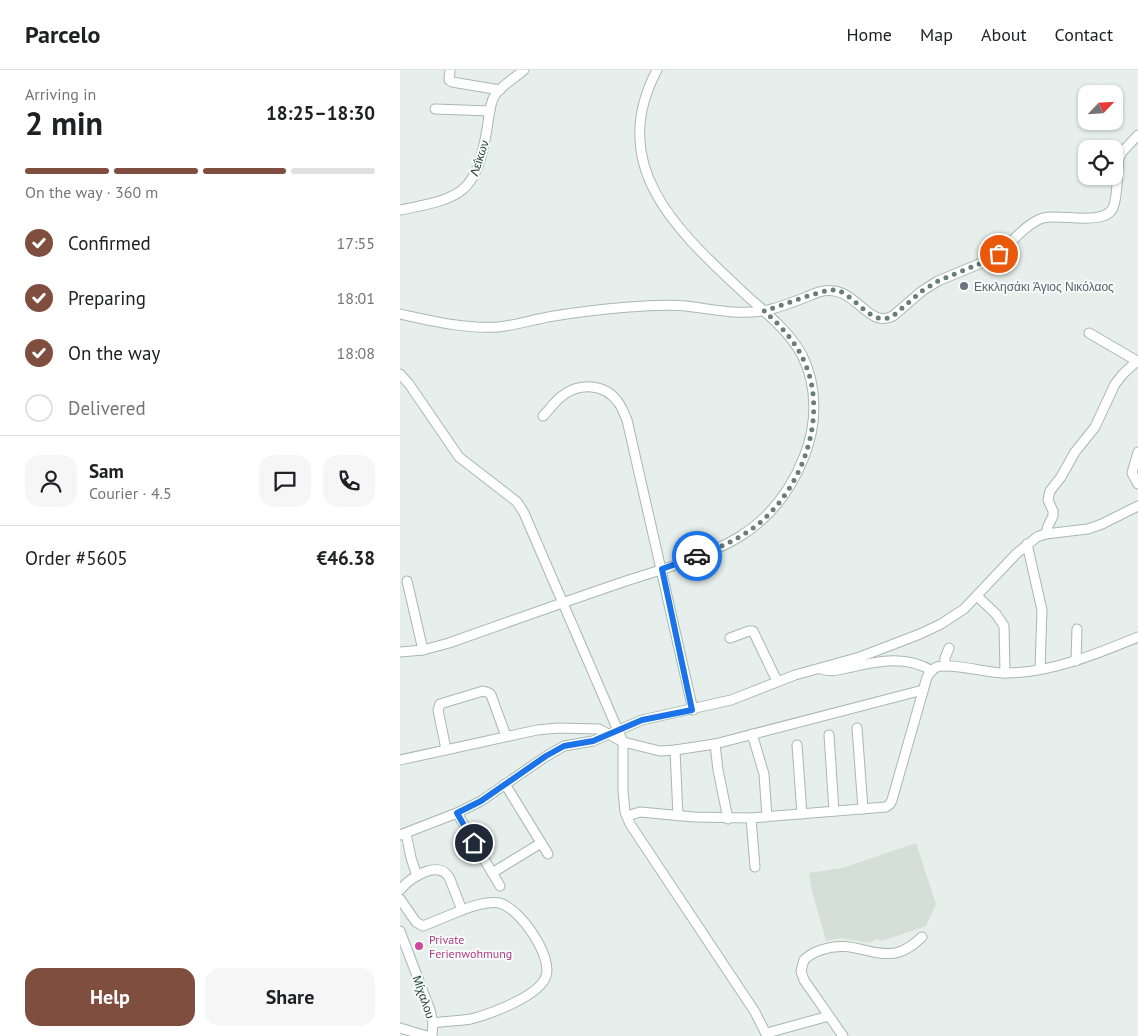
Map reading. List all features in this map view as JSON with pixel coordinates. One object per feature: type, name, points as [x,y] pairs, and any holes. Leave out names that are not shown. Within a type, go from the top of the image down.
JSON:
[{"type":"street","points":[[450,70],[449,76],[452,82],[500,90]]},
{"type":"street","name":"Λεΐκων","points":[[400,210],[444,201],[464,190],[472,179],[480,159],[492,101],[500,90],[524,70]]},
{"type":"street","points":[[400,652],[423,650],[662,569],[726,544],[758,524],[780,502],[803,460],[814,418],[814,397],[809,374],[797,347],[784,330],[688,236],[664,207],[643,165],[640,148],[640,120],[645,97],[657,70]]},
{"type":"street","points":[[435,109],[490,111]]},
{"type":"street","points":[[400,314],[460,325],[506,326],[564,314],[630,307],[676,306],[737,312],[764,311],[820,292],[833,290],[848,296],[876,318],[887,319],[922,291],[938,281],[999,254],[1031,224],[1042,218],[1055,216],[1101,218],[1110,214],[1114,205],[1119,159],[1122,152],[1138,135]]},
{"type":"street","points":[[1046,534],[1053,516],[1048,500],[1050,491],[1061,477],[1075,452],[1095,427],[1115,384],[1138,361],[1089,333]]},
{"type":"street","points":[[400,374],[409,384],[459,457],[520,507],[562,603],[614,732],[624,742],[656,750],[675,750],[715,744],[923,690]]},
{"type":"street","points":[[543,416],[562,396],[586,386],[602,389],[619,403],[627,420],[662,569],[692,710]]},
{"type":"street","points":[[1138,452],[1132,473],[1138,484]]},
{"type":"street","points":[[418,876],[403,834],[457,813],[481,801],[558,749],[572,744],[593,741],[642,720],[732,700],[777,681],[871,653],[933,628],[960,612],[1008,562],[1037,537],[1046,534],[1088,529],[1138,506]]},
{"type":"street","points":[[1027,544],[1042,616],[1040,669]]},
{"type":"street","points":[[408,581],[423,650]]},
{"type":"street","points":[[977,596],[996,614],[1004,626],[1005,674]]},
{"type":"street","points":[[1076,661],[1077,629]]},
{"type":"street","points":[[730,638],[753,631],[777,681]]},
{"type":"street","points":[[626,816],[640,812],[728,819],[886,807],[890,804],[927,677],[935,668],[945,666],[1005,674],[1040,669],[1096,655],[1138,637]]},
{"type":"street","points":[[945,666],[945,658],[949,648]]},
{"type":"street","points":[[818,668],[832,671],[887,661],[916,663],[932,671]]},
{"type":"street","points":[[446,749],[438,710],[440,704],[483,691],[491,696],[506,736]]},
{"type":"street","points":[[400,760],[548,728],[575,727],[614,732]]},
{"type":"street","points":[[856,728],[863,809]]},
{"type":"street","points":[[752,734],[764,774],[767,817]]},
{"type":"street","points":[[829,735],[834,811]]},
{"type":"street","points":[[624,742],[622,779],[626,816],[747,999],[767,1035],[829,1016]]},
{"type":"street","points":[[715,744],[728,819]]},
{"type":"street","points":[[797,745],[802,814]]},
{"type":"street","points":[[675,750],[678,816]]},
{"type":"street","points":[[505,784],[548,854]]},
{"type":"street","points":[[457,813],[500,886]]},
{"type":"street","points":[[751,818],[755,867]]},
{"type":"street","points":[[492,873],[540,843]]},
{"type":"street","points":[[400,890],[418,876],[434,870],[440,870],[447,873],[462,910]]},
{"type":"street","points":[[400,899],[416,922],[423,926],[462,910],[490,903],[499,903],[509,907],[518,914],[534,936],[547,965],[546,976],[540,985],[529,995],[497,1010],[469,1019],[433,1023]]},
{"type":"street","name":"Μίχαλου","points":[[400,931],[430,1010],[433,1023],[432,1036]]},
{"type":"street","points":[[843,1036],[803,976],[802,964],[806,957],[818,951],[839,945],[895,953],[908,948],[922,937]]},
{"type":"street","points":[[400,1028],[427,1036]]},
{"type":"shaded area","points":[[916,843],[936,904],[926,926],[882,941],[876,939],[870,943],[841,938],[826,941],[809,873],[842,868]]},
{"type":"way so far","points":[[697,556],[733,541],[770,513],[791,485],[803,460],[810,439],[814,418],[814,397],[806,363],[784,330],[764,311],[820,292],[833,290],[848,296],[876,318],[887,319],[922,291],[938,281],[999,254]]},
{"type":"place","name":"Εκκλησάκι Άγιος Νικόλαος","points":[[964,286]]},
{"type":"place","name":"Private Ferienwohmung","points":[[419,946]]},
{"type":"route","points":[[474,843],[457,813],[481,801],[546,756],[564,746],[593,741],[642,720],[692,710],[662,569],[697,556]]}]
